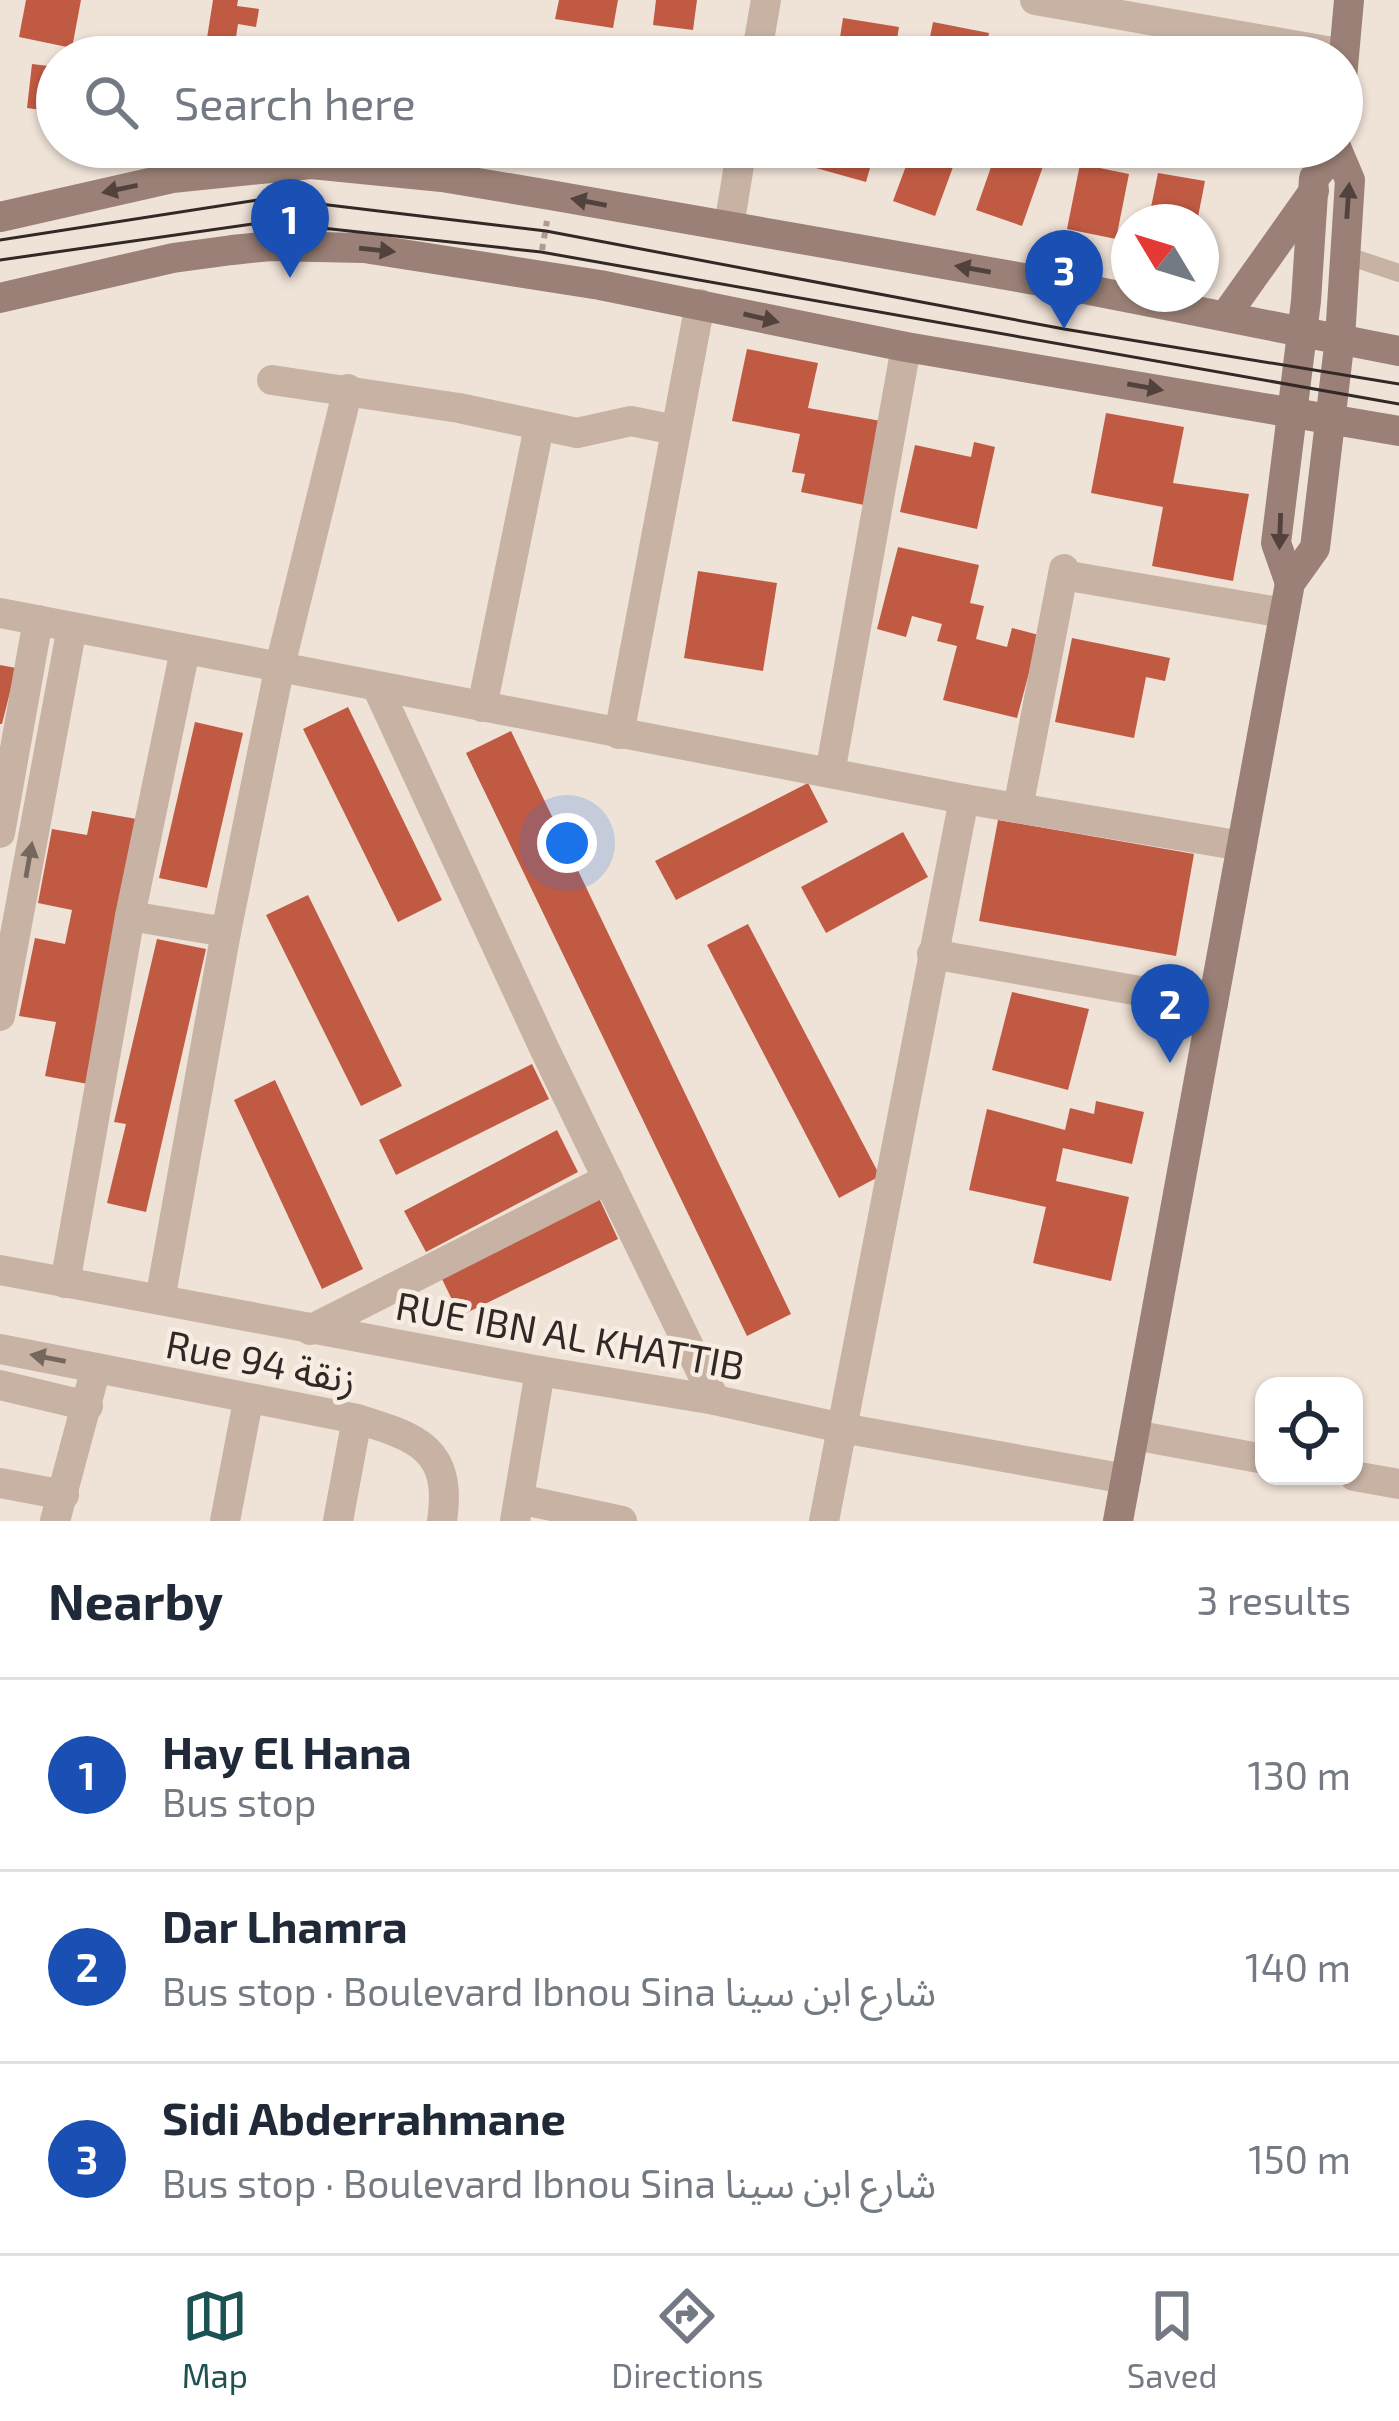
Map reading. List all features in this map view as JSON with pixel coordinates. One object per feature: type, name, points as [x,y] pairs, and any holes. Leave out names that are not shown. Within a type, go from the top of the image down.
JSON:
[{"type":"main road","points":[[1345,36],[1348,0]]},
{"type":"main road","points":[[0,217],[172,178],[271,168]]},
{"type":"main road","points":[[351,168],[442,177],[729,226],[1399,351]]},
{"type":"main road","points":[[1287,598],[1276,543],[1303,331],[1314,178],[1322,168]]},
{"type":"main road","points":[[1118,1521],[1287,598],[1316,548],[1340,338],[1350,180],[1345,168]]},
{"type":"main road","points":[[1226,316],[1314,191]]},
{"type":"main road","points":[[0,298],[173,258],[271,246],[364,248],[1399,431]]},
{"type":"street","points":[[760,36],[766,0]]},
{"type":"street","points":[[1036,0],[1203,36]]},
{"type":"street","points":[[729,226],[739,168]]},
{"type":"street","points":[[619,734],[700,304]]},
{"type":"street","points":[[830,773],[906,347]]},
{"type":"street","points":[[272,380],[459,408],[577,433],[632,421],[675,430]]},
{"type":"street","points":[[160,1300],[279,670],[348,389]]},
{"type":"street","points":[[482,707],[539,428]]},
{"type":"street","points":[[1018,808],[1063,572],[1287,598]]},
{"type":"street","points":[[0,613],[964,799],[1242,846]]},
{"type":"street","points":[[0,833],[38,620]]},
{"type":"street","points":[[0,1016],[72,627]]},
{"type":"street","points":[[65,1283],[130,916],[185,650]]},
{"type":"street","points":[[376,687],[715,1400]]},
{"type":"street","points":[[824,1521],[964,799]]},
{"type":"street","points":[[130,916],[226,932]]},
{"type":"street","points":[[932,954],[1213,1004]]},
{"type":"street","points":[[310,1330],[608,1179]]},
{"type":"street","name":"RUE IBN AL KHATTIB","points":[[0,1270],[1126,1479]]},
{"type":"street","name":"Rue 94 زنقة","points":[[0,1348],[357,1419],[405,1433],[434,1457],[444,1480],[442,1521]]},
{"type":"street","points":[[0,1483],[60,1508],[96,1368]]},
{"type":"street","points":[[540,1371],[517,1510],[622,1521]]},
{"type":"street","points":[[0,1385],[88,1406]]},
{"type":"street","points":[[225,1521],[248,1400]]},
{"type":"street","points":[[338,1521],[357,1419]]},
{"type":"street","points":[[1134,1436],[1255,1457]]},
{"type":"street","points":[[1363,1477],[1399,1484]]},
{"type":"lane","points":[[1345,255],[1399,273]]},
{"type":"path","points":[[529,274],[541,252],[550,195]]},
{"type":"building","points":[[26,0],[81,0],[74,36],[36,36],[36,41],[19,37]]},
{"type":"building","points":[[213,0],[238,0],[237,6],[259,9],[256,27],[238,24],[236,36],[207,36]]},
{"type":"building","points":[[559,0],[618,0],[613,28],[555,19]]},
{"type":"building","points":[[656,0],[697,0],[693,30],[653,25]]},
{"type":"building","points":[[843,18],[899,27],[898,36],[840,36]]},
{"type":"building","points":[[933,22],[989,33],[988,36],[930,36]]},
{"type":"building","points":[[32,64],[36,64],[36,109],[27,108]]},
{"type":"building","points":[[816,168],[870,168],[866,182]]},
{"type":"building","points":[[905,168],[953,168],[935,216],[893,201]]},
{"type":"building","points":[[991,168],[1042,168],[1022,226],[976,210]]},
{"type":"building","points":[[1079,168],[1129,174],[1123,204],[1111,204],[1111,238],[1067,229]]},
{"type":"building","points":[[1158,173],[1205,181],[1201,204],[1152,204]]},
{"type":"building","points":[[747,349],[818,363],[808,408],[881,421],[864,505],[801,492],[805,474],[792,472],[800,434],[732,421]]},
{"type":"building","points":[[1106,413],[1184,427],[1173,483],[1249,494],[1233,581],[1152,566],[1163,507],[1091,493]]},
{"type":"building","points":[[974,442],[995,447],[977,529],[900,512],[915,445],[971,457]]},
{"type":"building","points":[[898,547],[979,565],[970,603],[984,606],[976,639],[1007,647],[1012,628],[1039,635],[1017,718],[943,700],[957,646],[937,641],[942,624],[912,616],[906,637],[877,629]]},
{"type":"building","points":[[698,571],[777,583],[763,671],[684,658]]},
{"type":"building","points":[[1072,638],[1170,658],[1165,681],[1146,677],[1134,738],[1055,722]]},
{"type":"building","points":[[0,665],[16,668],[2,724],[0,724]]},
{"type":"building","points":[[348,707],[442,900],[398,922],[303,729]]},
{"type":"building","points":[[195,722],[243,733],[207,888],[159,878]]},
{"type":"building","points":[[511,731],[791,1314],[747,1336],[466,753]]},
{"type":"building","points":[[808,783],[828,822],[676,900],[655,861]]},
{"type":"building","points":[[92,811],[142,820],[88,1084],[45,1076],[56,1022],[19,1016],[35,938],[65,944],[72,910],[38,903],[52,829],[87,835]]},
{"type":"building","points":[[998,820],[1194,854],[1176,956],[979,921]]},
{"type":"building","points":[[903,832],[928,877],[826,933],[801,887]]},
{"type":"building","points":[[308,895],[402,1086],[361,1106],[266,915]]},
{"type":"building","points":[[748,924],[880,1176],[839,1198],[707,945]]},
{"type":"building","points":[[157,939],[206,949],[146,1212],[107,1203],[126,1124],[114,1122]]},
{"type":"building","points":[[1012,992],[1089,1009],[1068,1090],[992,1070]]},
{"type":"building","points":[[532,1064],[549,1099],[396,1175],[379,1140]]},
{"type":"building","points":[[275,1080],[363,1269],[322,1289],[234,1100]]},
{"type":"building","points":[[1096,1101],[1144,1112],[1132,1164],[1063,1148],[1056,1181],[1129,1197],[1111,1281],[1033,1263],[1046,1207],[969,1190],[987,1109],[1065,1130],[1070,1108],[1094,1114]]},
{"type":"building","points":[[557,1130],[578,1172],[426,1252],[404,1211]]},
{"type":"building","points":[[599,1198],[618,1239],[460,1316],[440,1275]]},
{"type":"tram line","points":[[0,240],[270,198],[546,231],[1064,329],[1399,384]]},
{"type":"tram line","points":[[0,260],[267,222],[541,252],[1399,404]]},
{"type":"place","name":"Hay El Hana","points":[[290,278]]},
{"type":"place","name":"Sidi Abderrahmane","points":[[1064,329]]},
{"type":"place","name":"Dar Lhamra","points":[[1170,1063]]}]
